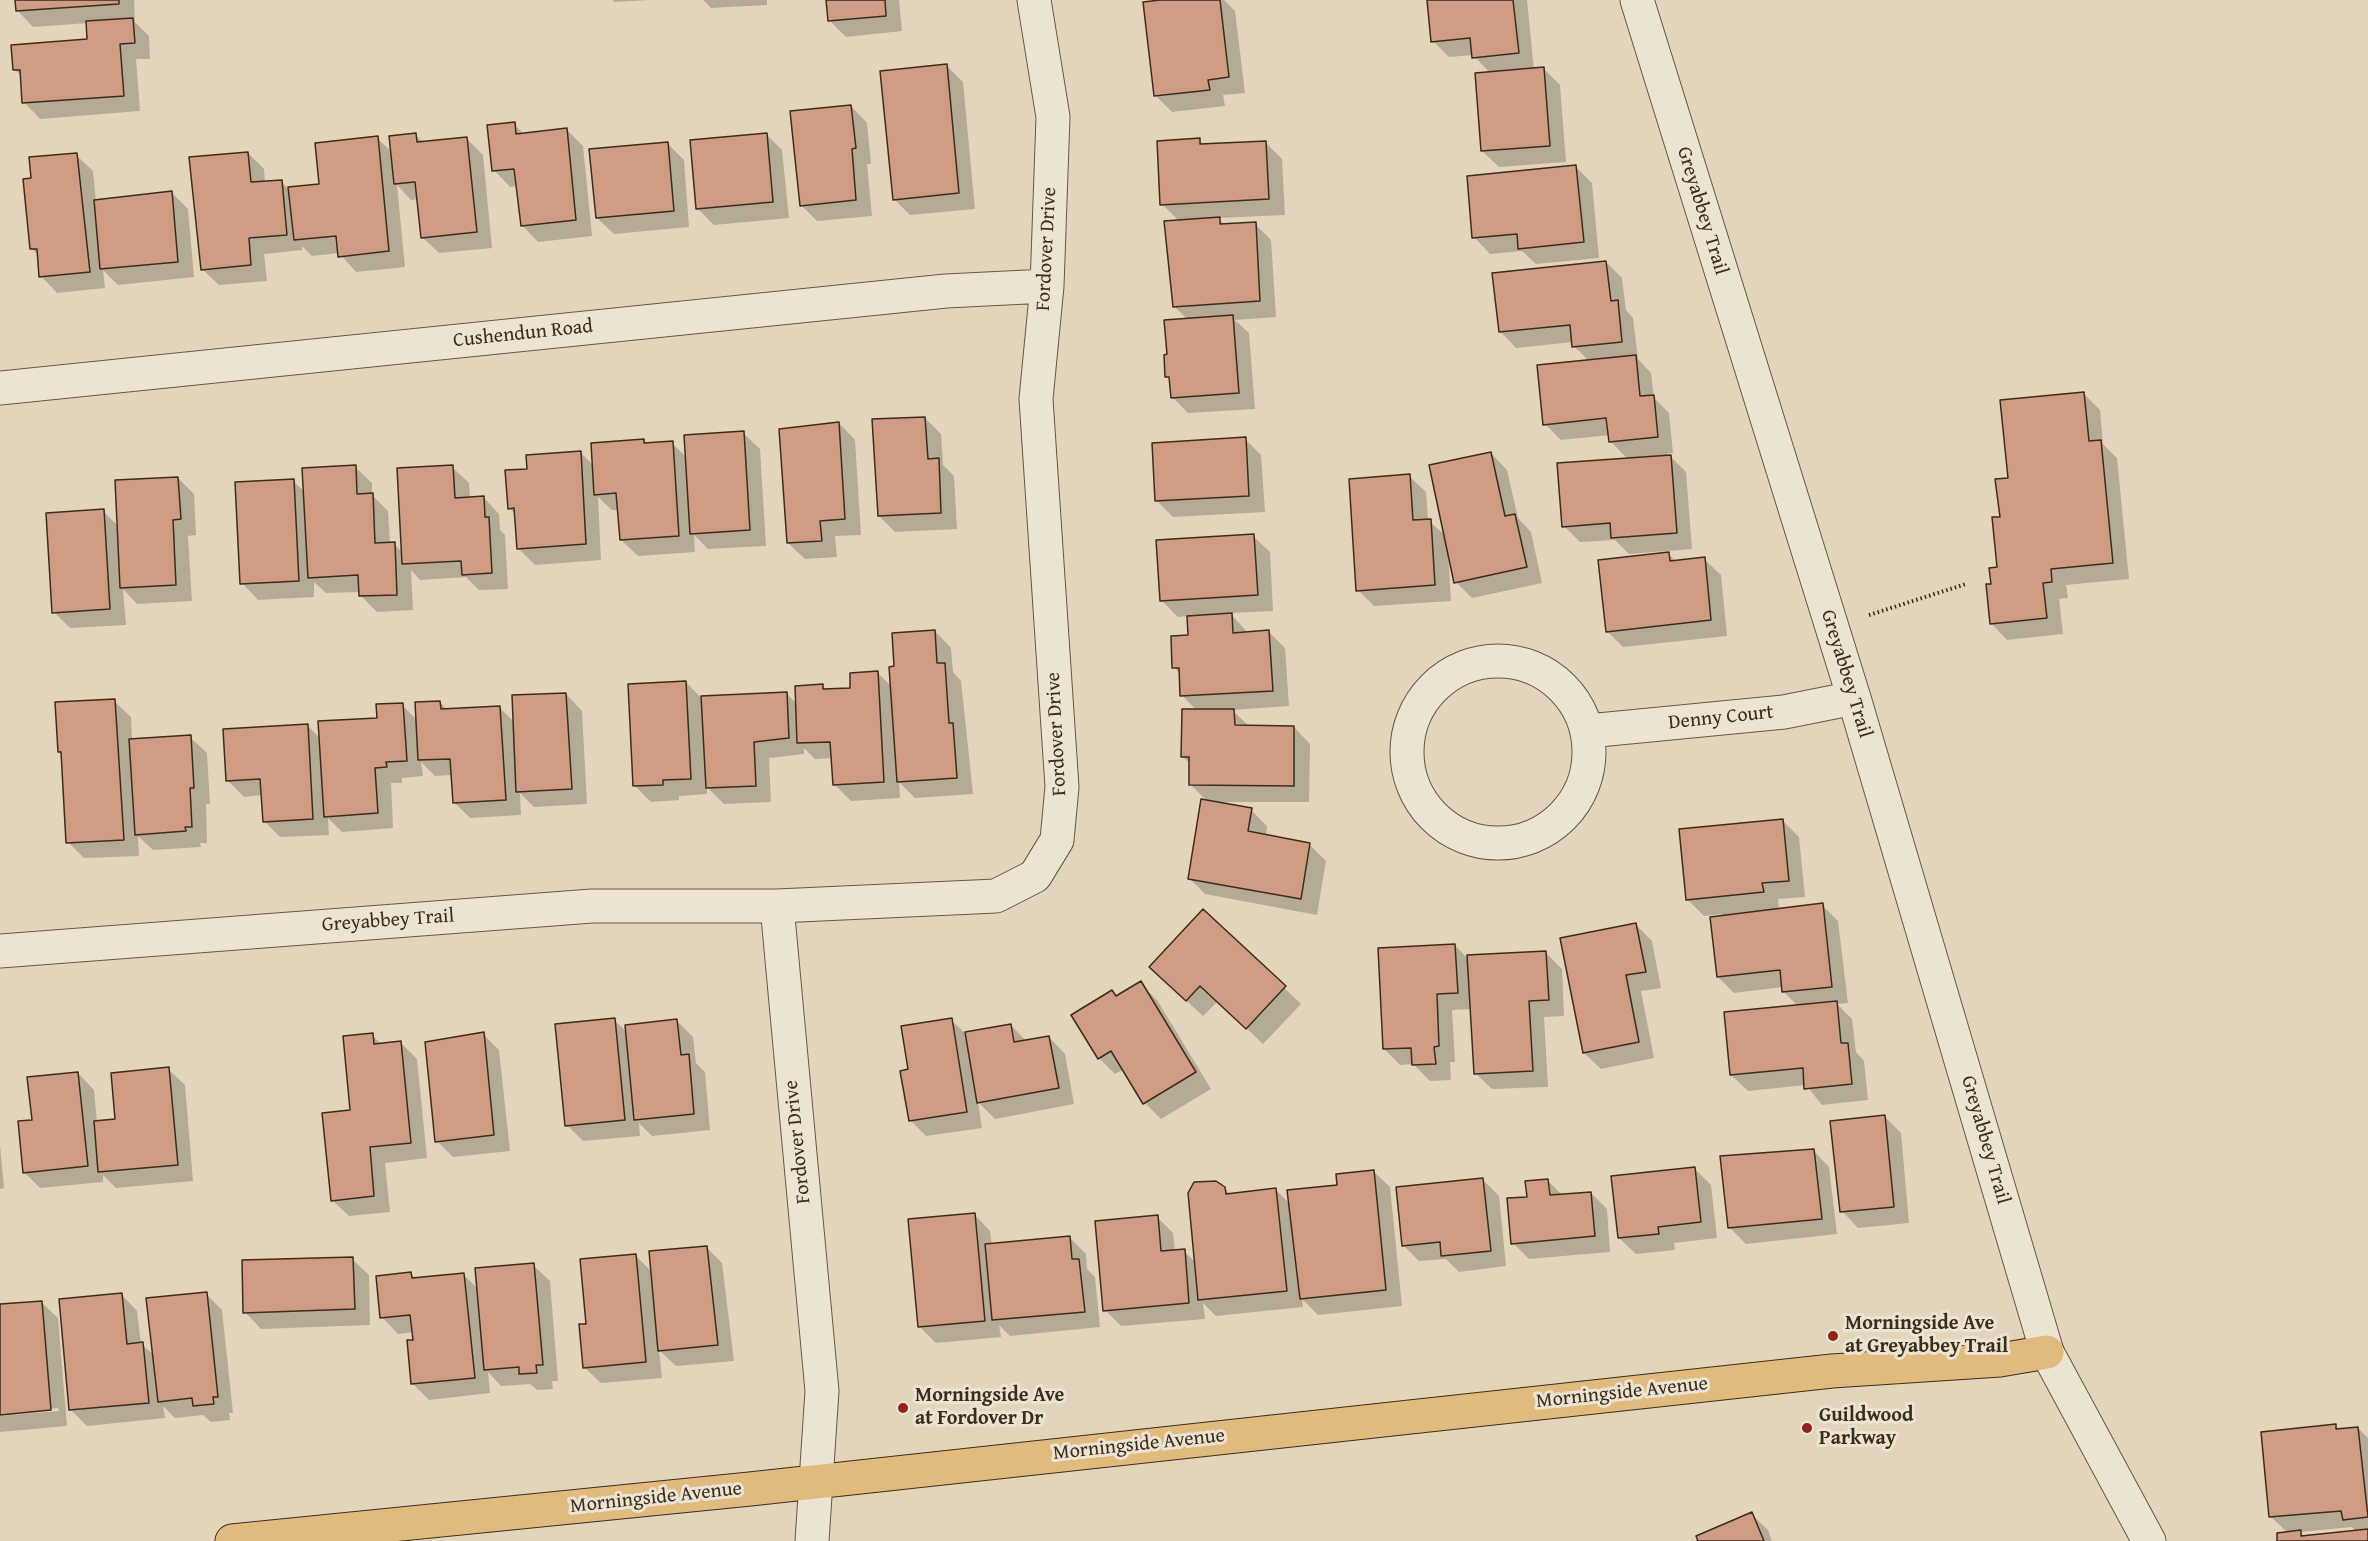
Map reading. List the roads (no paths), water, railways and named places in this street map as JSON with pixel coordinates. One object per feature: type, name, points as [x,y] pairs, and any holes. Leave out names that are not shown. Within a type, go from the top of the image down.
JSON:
[{"type":"main road","name":"Morningside Avenue","points":[[232,1541],[814,1481],[1820,1372],[2000,1360],[2047,1352]]},
{"type":"street","name":"Fordover Drive","points":[[812,1541],[814,1481],[822,1391],[777,906],[996,896],[1035,876],[1057,840],[1062,787],[1036,399],[1047,286],[1053,117],[1034,0]]},
{"type":"street","name":"Greyabbey Trail","points":[[1637,0],[1854,698],[2047,1352]]},
{"type":"street","name":"Cushendun Road","points":[[0,388],[946,291],[1047,286]]},
{"type":"street","points":[[1487,660],[1518,662],[1547,674],[1571,696],[1588,731],[1590,752],[1586,781],[1572,806],[1551,826],[1526,840],[1498,843],[1469,839],[1444,825],[1423,805],[1410,779],[1407,748],[1414,716],[1431,690],[1456,670],[1487,660]]},
{"type":"street","name":"Denny Court","points":[[1588,731],[1784,712],[1854,698]]},
{"type":"street","name":"Greyabbey Trail","points":[[0,951],[592,906],[777,906]]},
{"type":"street","points":[[2047,1352],[2149,1541]]},
{"type":"place","name":"Morningside Ave at Greyabbey Trail","points":[[1833,1336]]},
{"type":"place","name":"Morningside Ave at Fordover Dr","points":[[903,1408]]},
{"type":"place","name":"Guildwood Parkway","points":[[1807,1428]]}]
